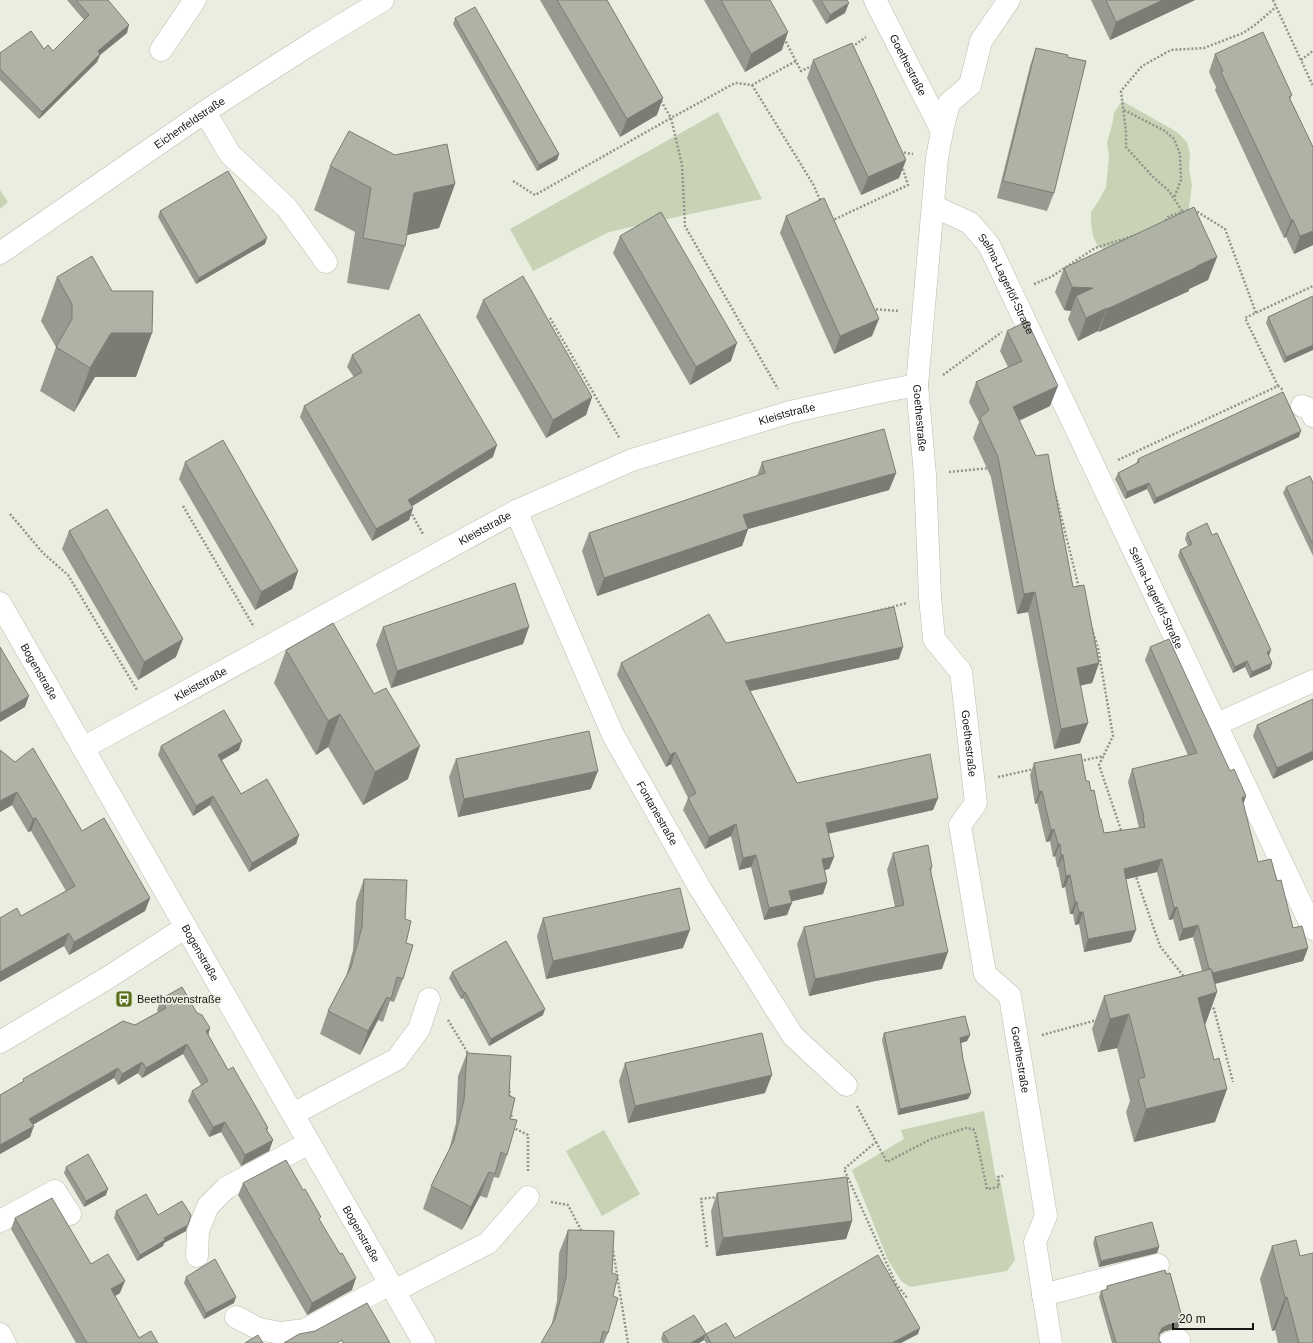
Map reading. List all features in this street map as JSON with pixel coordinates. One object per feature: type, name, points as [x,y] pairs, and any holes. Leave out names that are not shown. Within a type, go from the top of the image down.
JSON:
[{"type":"street","points":[[161,50],[195,0]]},
{"type":"street","name":"Eichenfeldstraße","points":[[0,252],[205,112],[317,40],[383,0]]},
{"type":"street","name":"Goethestraße","points":[[875,0],[942,130]]},
{"type":"street","name":"Goethestraße","points":[[1009,0],[981,41],[970,85],[949,103],[942,130],[922,312],[917,392],[925,475],[930,597],[934,639],[961,672],[974,781],[976,803],[960,825],[985,974],[1010,996],[1018,1041],[1046,1216],[1035,1242],[1051,1343]]},
{"type":"street","points":[[205,112],[230,154],[287,208],[326,262]]},
{"type":"street","name":"Selma-Lagerlöf-Straße","points":[[933,206],[970,223],[989,245],[1013,292],[1313,929]]},
{"type":"street","name":"Kleiststraße","points":[[83,748],[516,511],[632,460],[790,412],[885,391],[917,392]]},
{"type":"street","name":"Fontanestraße","points":[[516,511],[612,735],[701,890],[793,1036],[846,1085]]},
{"type":"street","name":"Bogenstraße","points":[[0,603],[424,1343]]},
{"type":"street","points":[[1217,724],[1313,681]]},
{"type":"street","points":[[0,1042],[109,977],[186,927]]},
{"type":"street","points":[[293,1114],[397,1059],[419,1029],[429,999]]},
{"type":"street","points":[[197,1256],[198,1231],[208,1206],[226,1188],[309,1143]]},
{"type":"street","points":[[0,1221],[55,1191],[70,1214]]},
{"type":"street","points":[[236,1317],[259,1329],[281,1333],[305,1330],[392,1287],[488,1243],[528,1197]]},
{"type":"street","points":[[1043,1295],[1158,1265]]},
{"type":"street","points":[[0,1334],[5,1343]]},
{"type":"path","points":[[1273,0],[1313,86]]},
{"type":"path","points":[[1182,211],[1169,191],[1152,176],[1126,147],[1126,132],[1121,91],[1142,66],[1171,50],[1204,48],[1243,33],[1276,7]]},
{"type":"path","points":[[846,50],[886,23]]},
{"type":"path","points":[[782,34],[801,71],[820,62]]},
{"type":"path","points":[[852,47],[855,54]]},
{"type":"path","points":[[1301,60],[1313,51]]},
{"type":"path","points":[[513,181],[535,195],[735,83],[752,85],[796,61]]},
{"type":"path","points":[[752,85],[813,184],[822,203]]},
{"type":"path","points":[[659,98],[671,118],[682,165],[685,226],[790,412]]},
{"type":"path","points":[[1124,110],[1165,131],[1174,139],[1180,154],[1180,180],[1174,198]]},
{"type":"path","points":[[899,158],[897,152],[938,158]]},
{"type":"path","points":[[830,222],[908,185],[902,165]]},
{"type":"path","points":[[1160,227],[1169,216],[1193,209],[1225,229],[1256,313]]},
{"type":"path","points":[[828,215],[834,228]]},
{"type":"path","points":[[1013,292],[1051,277],[1095,248],[1139,234]]},
{"type":"path","points":[[1308,411],[1278,386],[1245,318],[1313,286]]},
{"type":"path","points":[[869,302],[872,309],[922,312]]},
{"type":"path","points":[[917,392],[1024,317]]},
{"type":"path","points":[[550,318],[632,460]]},
{"type":"path","points":[[1096,470],[1278,386]]},
{"type":"path","points":[[925,475],[994,467]]},
{"type":"path","points":[[1054,488],[1080,591]]},
{"type":"path","points":[[183,506],[266,648]]},
{"type":"path","points":[[408,508],[436,555]]},
{"type":"path","points":[[10,514],[42,553],[68,575],[150,712]]},
{"type":"path","points":[[870,613],[930,597]]},
{"type":"path","points":[[1091,627],[1098,648],[1114,736],[1099,765],[1122,833]]},
{"type":"path","points":[[1073,762],[1104,756]]},
{"type":"path","points":[[974,781],[1035,769]]},
{"type":"path","points":[[1134,871],[1160,946],[1186,980]]},
{"type":"path","points":[[1210,1004],[1214,1009],[1233,1082]]},
{"type":"path","points":[[445,1016],[473,1061]]},
{"type":"path","points":[[1018,1041],[1102,1019]]},
{"type":"path","points":[[509,1081],[512,1128],[528,1135],[528,1197],[568,1205],[585,1236]]},
{"type":"path","points":[[846,1085],[887,1162],[931,1139],[970,1128],[975,1132],[987,1189],[999,1187],[998,1177],[1003,1176]]},
{"type":"path","points":[[876,1142],[844,1169],[896,1284],[908,1299]]},
{"type":"path","points":[[707,1247],[700,1199],[724,1196]]},
{"type":"path","points":[[607,1248],[613,1250],[628,1343]]},
{"type":"green space","points":[[1122,101],[1177,132],[1187,142],[1190,154],[1189,169],[1192,185],[1188,216],[1110,251],[1098,247],[1093,236],[1091,212],[1106,187],[1109,157],[1107,142],[1114,113]]},
{"type":"green space","points":[[718,112],[762,199],[609,232],[533,271],[510,229]]},
{"type":"green space","points":[[0,190],[8,202],[0,209]]},
{"type":"green space","points":[[984,1111],[996,1179],[1000,1179],[1015,1260],[1007,1271],[910,1287],[901,1281],[888,1260],[852,1170],[904,1139],[901,1130]]},
{"type":"green space","points":[[604,1130],[640,1194],[602,1216],[566,1151]]},
{"type":"building","points":[[76,0],[108,0],[129,25],[98,51],[100,54],[42,112],[0,69],[0,53],[31,31],[44,49],[48,45],[53,51],[89,15]]},
{"type":"building","points":[[557,0],[607,0],[663,98],[627,119]]},
{"type":"building","points":[[721,0],[770,0],[788,32],[751,54]]},
{"type":"building","points":[[821,0],[847,0],[849,3],[830,15]]},
{"type":"building","points":[[1106,0],[1163,0],[1116,22]]},
{"type":"building","points":[[475,7],[559,154],[539,165],[455,18]]},
{"type":"building","points":[[1263,32],[1292,95],[1289,97],[1313,147],[1313,231],[1300,236],[1221,72],[1223,71],[1215,54]]},
{"type":"building","points":[[852,43],[906,160],[868,177],[813,60]]},
{"type":"building","points":[[1036,48],[1068,55],[1067,57],[1086,61],[1054,193],[1003,181]]},
{"type":"building","points":[[349,131],[395,155],[447,144],[455,184],[414,193],[405,246],[363,238],[371,188],[330,166]]},
{"type":"building","points":[[228,171],[267,238],[199,278],[160,211]]},
{"type":"building","points":[[824,198],[879,319],[840,336],[786,216]]},
{"type":"building","points":[[1194,207],[1217,257],[1086,318],[1076,296],[1093,288],[1072,287],[1064,268]]},
{"type":"building","points":[[661,212],[737,343],[696,367],[620,236]]},
{"type":"building","points":[[92,256],[112,291],[153,291],[152,333],[111,333],[90,368],[56,347],[72,319],[72,304],[57,277]]},
{"type":"building","points":[[523,276],[592,397],[553,420],[483,300]]},
{"type":"building","points":[[1313,296],[1313,345],[1286,357],[1268,317]]},
{"type":"building","points":[[419,314],[497,445],[408,500],[413,508],[376,529],[304,406],[362,372],[352,355]]},
{"type":"building","points":[[1027,321],[1058,386],[1013,407],[1036,456],[1048,454],[1073,587],[1084,585],[1099,663],[1077,668],[1088,723],[1061,729],[1035,592],[1024,594],[998,457],[980,418],[989,410],[976,382],[1022,361],[1007,331]]},
{"type":"building","points":[[1283,392],[1301,431],[1156,498],[1149,483],[1127,492],[1118,473],[1139,462],[1138,459]]},
{"type":"building","points":[[884,429],[896,473],[743,515],[748,529],[604,578],[589,533],[765,473],[762,462]]},
{"type":"building","points":[[223,440],[298,571],[261,592],[185,462]]},
{"type":"building","points":[[1310,476],[1313,483],[1313,545],[1286,487]]},
{"type":"building","points":[[107,509],[183,639],[144,662],[69,531]]},
{"type":"building","points":[[1207,523],[1212,535],[1217,533],[1271,650],[1267,652],[1272,663],[1252,672],[1247,661],[1235,667],[1180,550],[1192,544],[1187,533]]},
{"type":"building","points":[[515,583],[529,627],[397,671],[383,627]]},
{"type":"building","points":[[894,607],[903,647],[745,681],[797,783],[930,754],[938,798],[826,823],[834,857],[822,859],[827,882],[789,891],[792,903],[769,908],[756,855],[743,858],[736,824],[709,837],[688,798],[696,793],[675,752],[670,755],[621,663],[709,614],[726,643]]},
{"type":"building","points":[[333,623],[374,694],[386,688],[420,746],[375,772],[340,714],[328,721],[286,650]]},
{"type":"building","points":[[1169,639],[1230,771],[1234,769],[1246,796],[1242,798],[1258,862],[1271,859],[1277,881],[1281,880],[1293,928],[1302,926],[1308,948],[1213,973],[1211,969],[1209,969],[1198,925],[1183,929],[1177,907],[1174,908],[1162,859],[1124,869],[1136,930],[1088,939],[1083,912],[1079,912],[1077,902],[1075,902],[1070,875],[1066,876],[1060,844],[1058,844],[1054,829],[1051,830],[1042,791],[1039,792],[1034,763],[1081,754],[1086,781],[1089,781],[1091,791],[1094,790],[1104,833],[1145,827],[1144,817],[1132,769],[1197,753],[1150,647]]},
{"type":"building","points":[[0,647],[29,696],[0,713]]},
{"type":"building","points":[[1313,699],[1313,751],[1277,768],[1257,725]]},
{"type":"building","points":[[224,710],[242,741],[218,755],[241,794],[267,779],[299,835],[252,863],[213,796],[196,806],[161,746]]},
{"type":"building","points":[[589,731],[598,771],[464,799],[456,759]]},
{"type":"building","points":[[33,748],[82,831],[104,818],[150,898],[74,942],[69,933],[0,972],[0,918],[17,908],[21,916],[75,886],[36,818],[33,819],[17,792],[0,801],[0,750],[15,762]]},
{"type":"building","points":[[928,845],[932,867],[930,868],[948,952],[815,979],[804,927],[904,905],[893,853]]},
{"type":"building","points":[[364,879],[407,880],[405,919],[411,921],[406,943],[413,945],[403,979],[397,977],[391,999],[387,997],[368,1031],[328,1011],[351,967],[362,927]]},
{"type":"building","points":[[680,888],[690,930],[553,961],[543,918]]},
{"type":"building","points":[[506,941],[545,1009],[491,1039],[452,972]]},
{"type":"building","points":[[1211,969],[1217,992],[1198,998],[1214,1060],[1219,1058],[1227,1089],[1146,1109],[1138,1079],[1145,1077],[1129,1014],[1110,1019],[1104,996]]},
{"type":"building","points":[[182,987],[197,1013],[202,1015],[210,1028],[206,1031],[228,1070],[233,1067],[268,1128],[266,1129],[273,1140],[245,1155],[225,1122],[213,1127],[192,1091],[208,1081],[187,1044],[146,1068],[142,1062],[122,1074],[118,1068],[29,1119],[34,1126],[0,1145],[0,1095],[24,1081],[23,1079],[123,1021],[135,1025],[166,1008],[161,999]]},
{"type":"building","points":[[965,1016],[970,1035],[960,1038],[971,1093],[900,1109],[884,1033]]},
{"type":"building","points":[[762,1033],[772,1075],[635,1106],[625,1063]]},
{"type":"building","points":[[467,1053],[511,1056],[509,1096],[515,1098],[510,1119],[517,1120],[507,1155],[501,1152],[495,1174],[489,1172],[471,1207],[431,1186],[454,1140],[464,1100]]},
{"type":"building","points":[[88,1154],[108,1189],[86,1201],[66,1167]]},
{"type":"building","points":[[286,1160],[303,1190],[305,1189],[321,1217],[319,1219],[340,1254],[342,1253],[356,1278],[312,1303],[243,1183]]},
{"type":"building","points":[[847,1177],[852,1221],[723,1238],[717,1193]]},
{"type":"building","points":[[146,1194],[158,1215],[182,1201],[191,1215],[188,1225],[164,1238],[165,1240],[140,1255],[116,1211]]},
{"type":"building","points":[[52,1198],[91,1264],[108,1254],[125,1281],[111,1289],[139,1338],[151,1331],[158,1343],[87,1343],[15,1218]]},
{"type":"building","points":[[1152,1222],[1159,1247],[1101,1261],[1095,1237]]},
{"type":"building","points":[[568,1230],[614,1231],[612,1273],[618,1275],[613,1296],[618,1298],[608,1333],[603,1331],[600,1343],[541,1343],[555,1319],[566,1278]]},
{"type":"building","points":[[1296,1240],[1300,1256],[1313,1253],[1313,1343],[1299,1343],[1287,1297],[1285,1298],[1272,1246]]},
{"type":"building","points":[[878,1255],[920,1328],[892,1343],[711,1343],[706,1334],[726,1323],[735,1338]]},
{"type":"building","points":[[215,1259],[236,1297],[206,1313],[186,1277]]},
{"type":"building","points":[[1165,1270],[1166,1274],[1170,1273],[1182,1317],[1179,1318],[1180,1322],[1162,1328],[1159,1334],[1159,1340],[1161,1343],[1116,1343],[1101,1291],[1108,1289],[1107,1286]]},
{"type":"building","points":[[367,1303],[390,1343],[343,1343],[342,1340],[337,1343],[284,1343],[299,1334],[315,1331]]},
{"type":"building","points":[[694,1315],[706,1334],[691,1343],[669,1343],[663,1333]]},
{"type":"building","points":[[258,1335],[263,1343],[245,1343]]},
{"type":"place","name":"Beethovenstraße","points":[[124,999]]}]
